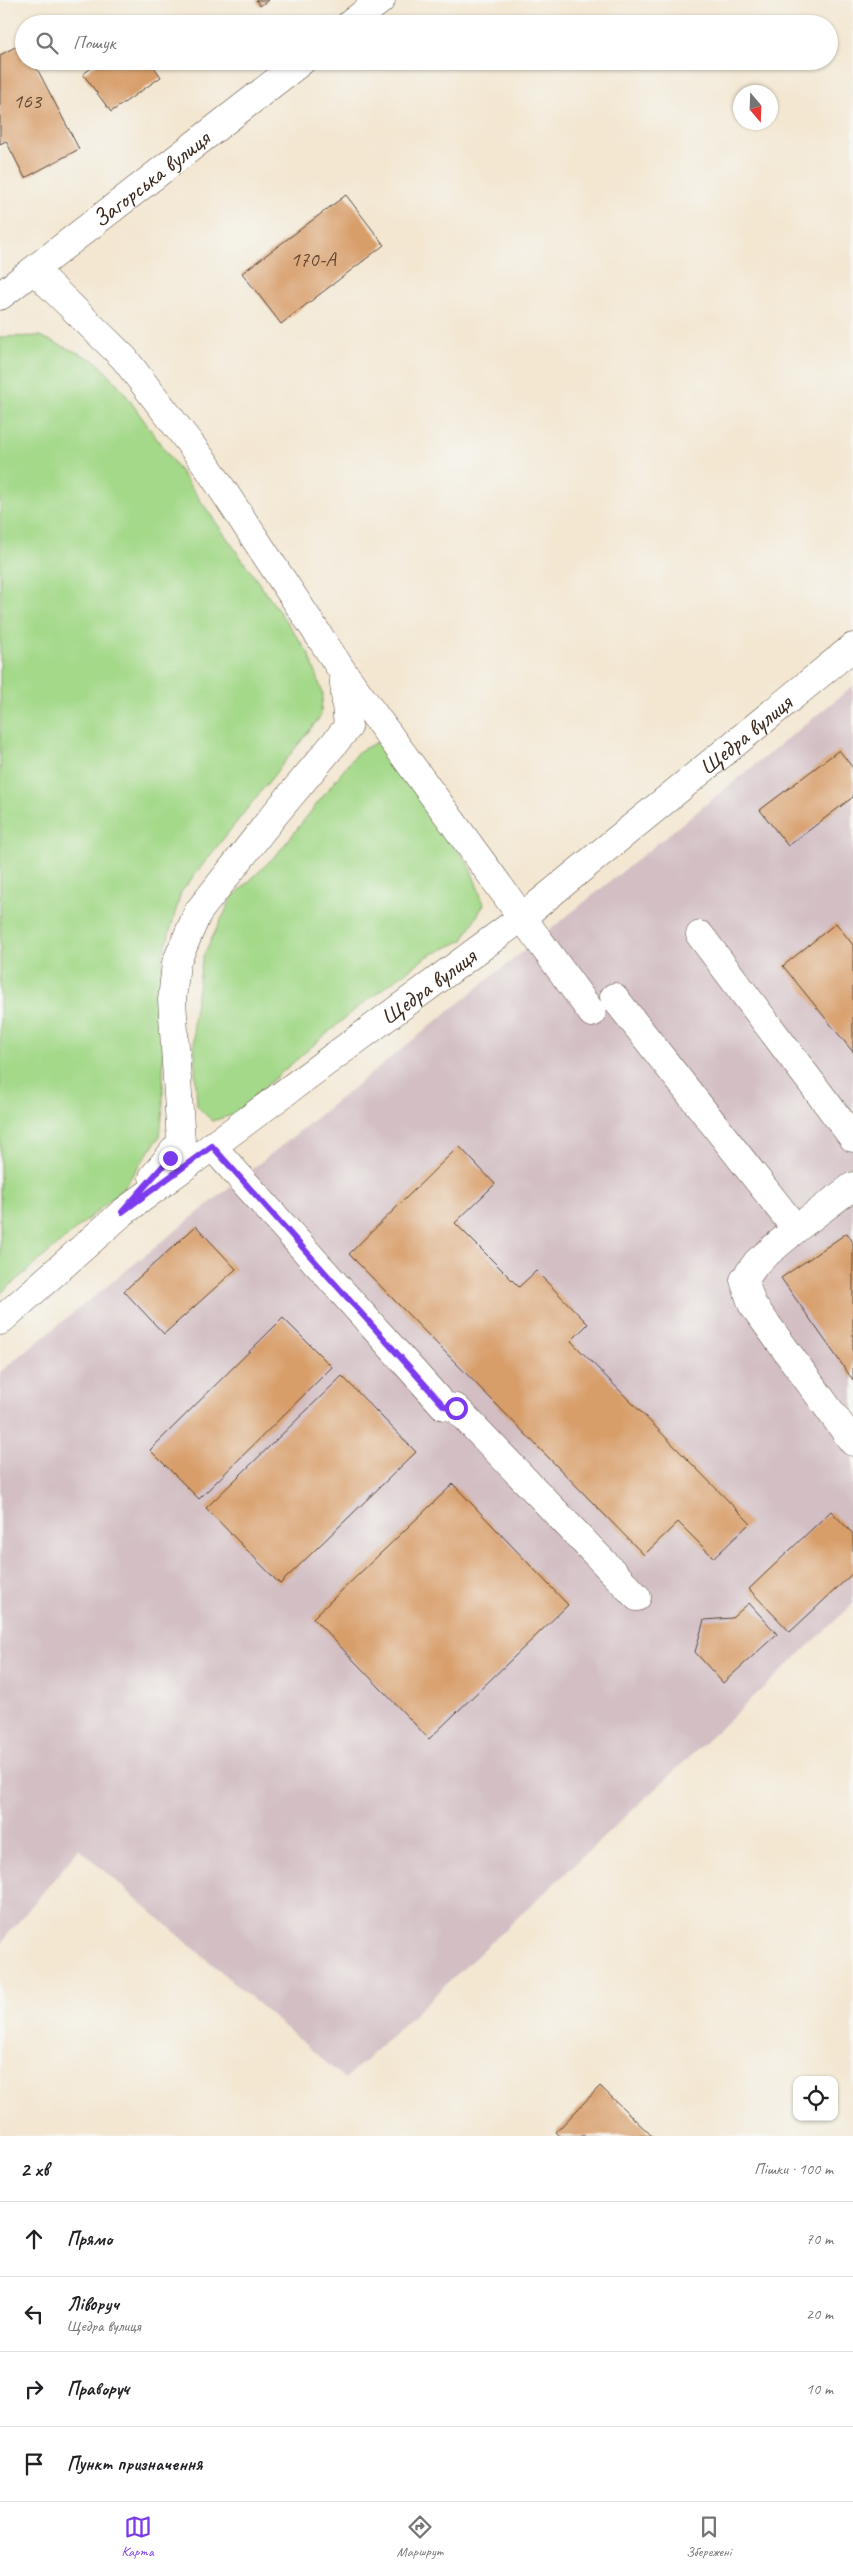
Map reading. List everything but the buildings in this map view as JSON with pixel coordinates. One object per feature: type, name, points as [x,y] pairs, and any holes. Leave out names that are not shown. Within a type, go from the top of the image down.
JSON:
[{"type":"street","points":[[362,15],[381,0]]},
{"type":"street","name":"Загорська вулиця","points":[[0,296],[290,70]]},
{"type":"street","points":[[34,270],[124,358],[200,455],[343,672],[592,1013]]},
{"type":"street","name":"Щедра вулиця","points":[[0,1321],[122,1212],[521,918],[853,647]]},
{"type":"street","points":[[122,1212],[181,1142],[172,1000],[176,963],[198,912],[275,814],[348,727],[343,672]]},
{"type":"street","points":[[700,936],[853,1138]]},
{"type":"street","points":[[614,997],[796,1230]]},
{"type":"street","points":[[212,1146],[444,1406],[456,1408],[637,1597]]},
{"type":"street","points":[[853,1186],[757,1262],[744,1280],[752,1304],[853,1442]]},
{"type":"shaded area","points":[[853,686],[853,1604],[345,2079],[79,1849],[0,1944],[0,1372]]},
{"type":"green space","points":[[40,336],[96,361],[121,388],[309,654],[323,694],[320,717],[181,892],[163,956],[163,1108],[160,1136],[122,1190],[0,1294],[0,337]]},
{"type":"green space","points":[[377,742],[393,754],[469,865],[484,904],[463,940],[426,957],[352,1012],[232,1115],[212,1121],[197,1106],[193,1020],[203,956],[232,898],[278,853],[358,752]]},
{"type":"route","points":[[170,1158],[122,1212],[212,1146],[444,1406],[456,1408]]}]
